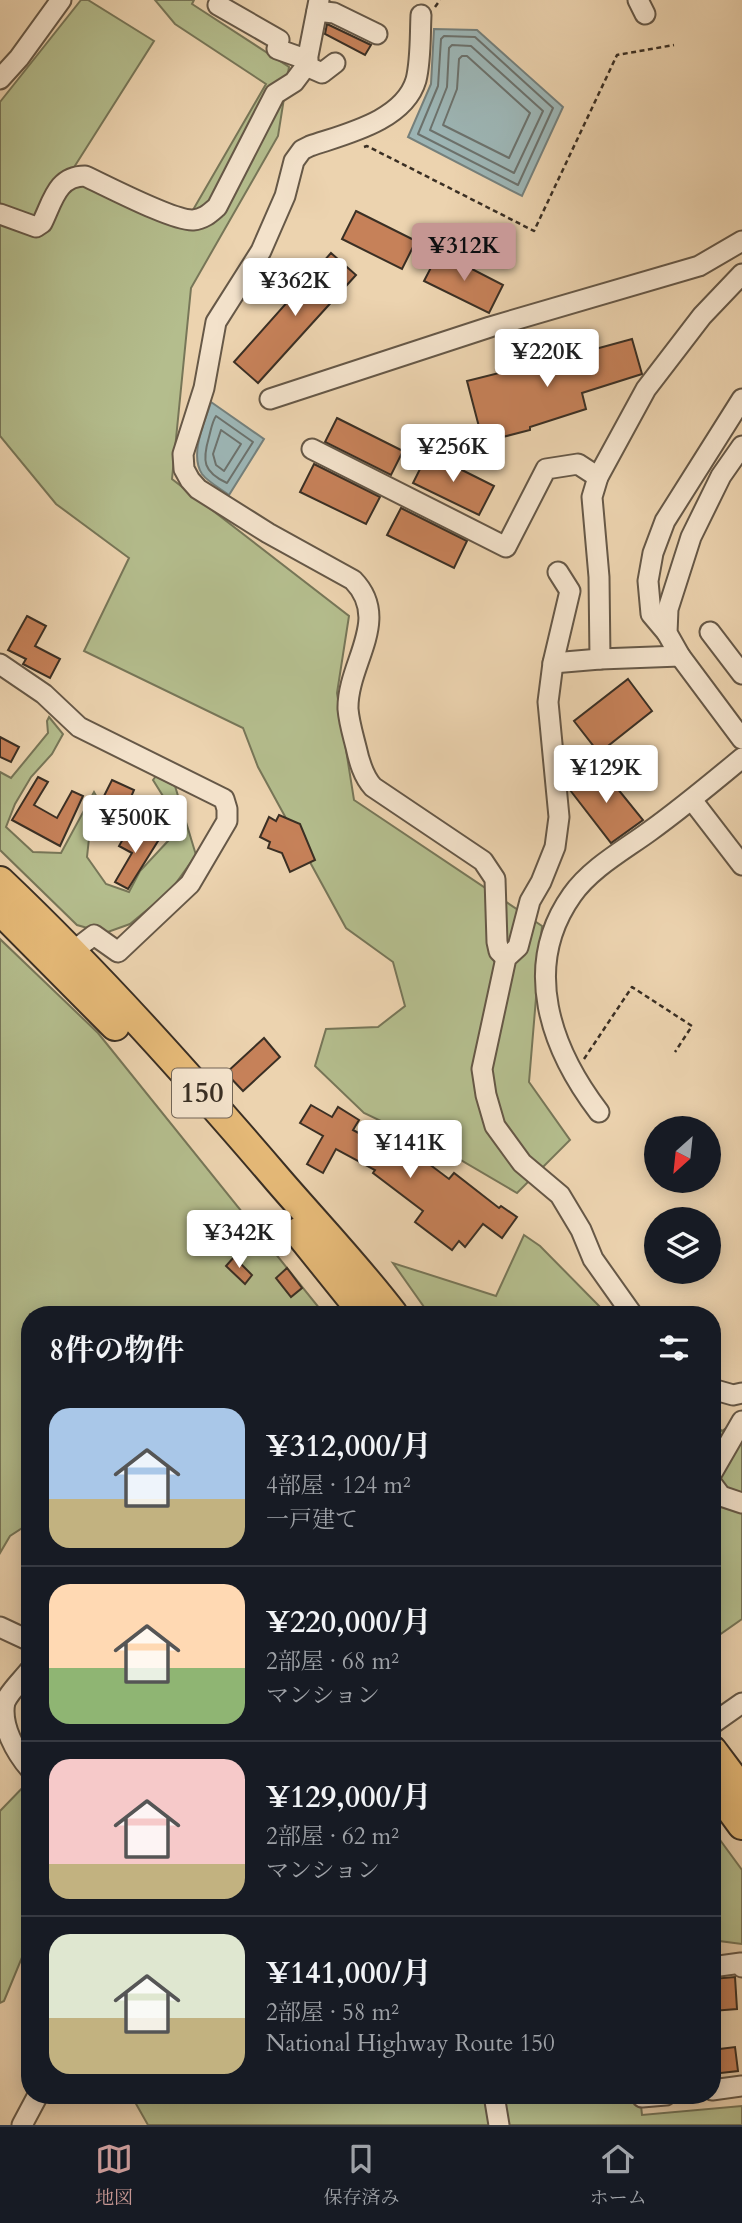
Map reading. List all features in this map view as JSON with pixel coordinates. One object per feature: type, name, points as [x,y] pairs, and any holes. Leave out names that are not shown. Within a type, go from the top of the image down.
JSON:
[{"type":"highway","name":"150","points":[[0,881],[146,1030],[242,1137],[386,1306]]},
{"type":"highway","name":"150","points":[[0,910],[129,1040],[216,1136],[358,1306]]},
{"type":"highway","points":[[721,1762],[742,1790]]},
{"type":"highway","points":[[721,1796],[742,1825]]},
{"type":"street","points":[[0,79],[19,58],[61,0]]},
{"type":"street","points":[[218,5],[279,40],[277,49],[322,73],[335,63]]},
{"type":"street","points":[[0,214],[36,227],[42,223],[63,182],[73,176],[85,176],[176,217],[193,220],[206,216],[217,207],[275,94],[294,82],[307,63],[318,5],[377,34]]},
{"type":"street","points":[[421,15],[416,78],[405,100],[378,120],[302,149],[294,161],[285,196],[269,236],[216,322],[204,388],[183,454],[184,469],[198,489],[268,533],[353,580],[367,597],[369,625],[354,674],[348,709],[359,759],[367,780],[373,787],[483,861],[492,872],[495,879],[497,942],[499,951],[506,958]]},
{"type":"street","points":[[270,399],[490,327],[699,267],[742,241]]},
{"type":"street","points":[[600,659],[599,577],[592,497],[598,477],[646,389],[702,316],[742,274]]},
{"type":"street","points":[[742,399],[665,521],[653,553],[648,581],[651,614],[742,739]]},
{"type":"street","points":[[667,633],[668,609],[691,537],[721,476],[742,446]]},
{"type":"street","points":[[312,449],[506,547],[546,469],[578,464],[598,477]]},
{"type":"street","points":[[558,572],[570,591],[553,663],[548,702],[559,817],[555,847],[530,901],[518,947],[506,958],[482,1069],[495,1126],[522,1163],[560,1195],[581,1230],[593,1259],[626,1306]]},
{"type":"street","points":[[710,632],[742,674]]},
{"type":"street","points":[[553,663],[680,656]]},
{"type":"street","points":[[0,664],[44,694],[79,727],[224,799],[228,809],[227,821],[190,884],[118,952],[94,935],[72,953]]},
{"type":"street","points":[[599,1112],[586,1094],[555,1035],[547,1008],[547,966],[559,917],[573,894],[595,871],[692,800],[742,758]]},
{"type":"street","points":[[692,800],[742,865]]},
{"type":"street","points":[[721,1392],[733,1395],[742,1392]]},
{"type":"street","points":[[721,1458],[742,1422]]},
{"type":"street","points":[[721,1496],[742,1503]]},
{"type":"street","points":[[0,1627],[21,1637]]},
{"type":"street","points":[[21,1682],[4,1704],[4,1727],[21,1759]]},
{"type":"street","points":[[721,1718],[742,1703]]},
{"type":"street","points":[[721,1966],[741,1963],[742,1966]]},
{"type":"street","points":[[721,2089],[742,2086]]},
{"type":"street","points":[[22,2125],[33,2104]]},
{"type":"street","points":[[496,2104],[499,2125]]},
{"type":"path","points":[[356,149],[367,146],[534,231],[617,55],[674,46]]},
{"type":"path","points":[[575,1073],[632,987],[692,1026],[675,1052]]},
{"type":"green space","points":[[81,0],[88,0],[154,41],[71,172],[186,222],[266,84],[175,24],[155,0],[194,0],[192,4],[289,67],[278,136],[191,288],[172,479],[349,616],[337,693],[354,800],[542,926],[529,1082],[570,1140],[517,1193],[452,1155],[364,1113],[315,1066],[326,1029],[378,1027],[405,1006],[393,962],[346,928],[258,767],[243,728],[84,651],[129,558],[56,504],[0,436],[0,102]]},
{"type":"green space","points":[[49,717],[63,734],[52,754],[31,777],[15,804],[6,827],[33,852],[61,853],[94,792],[99,801],[90,829],[87,857],[106,884],[129,892],[140,871],[168,841],[168,804],[153,780],[156,776],[175,786],[196,855],[171,890],[130,924],[105,933],[77,925],[0,850],[0,772],[11,778],[48,733]]},
{"type":"green space","points":[[0,939],[98,1033],[318,1306],[21,1306],[21,1529],[10,1536],[0,1553]]},
{"type":"green space","points":[[524,1235],[540,1246],[599,1306],[423,1306],[393,1263],[496,1296]]},
{"type":"green space","points":[[742,1417],[742,1619],[721,1634],[721,1430]]},
{"type":"green space","points":[[21,1789],[21,1960],[4,2001],[0,2003],[0,1811]]},
{"type":"green space","points":[[721,1841],[742,1870],[742,1944],[721,1941]]},
{"type":"green space","points":[[136,2104],[641,2104],[642,2115],[742,2106],[742,2125],[148,2125]]},
{"type":"water","points":[[434,29],[477,30],[563,107],[522,196],[408,137],[431,84]]},
{"type":"water","points":[[211,402],[264,439],[229,495],[211,483],[198,466],[199,438]]},
{"type":"building","points":[[327,24],[371,45],[365,55],[325,34]]},
{"type":"building","points":[[356,211],[416,241],[402,269],[342,239]]},
{"type":"building","points":[[439,252],[503,285],[489,313],[424,281]]},
{"type":"building","points":[[331,253],[356,275],[258,383],[234,362]]},
{"type":"building","points":[[632,339],[642,374],[582,393],[586,409],[530,427],[530,430],[483,442],[467,381],[515,371]]},
{"type":"building","points":[[337,418],[403,451],[391,475],[325,442]]},
{"type":"building","points":[[428,453],[494,486],[479,515],[413,483]]},
{"type":"building","points":[[314,464],[380,497],[366,524],[300,492]]},
{"type":"building","points":[[401,508],[467,541],[454,568],[387,535]]},
{"type":"building","points":[[27,616],[46,626],[35,646],[60,659],[50,678],[23,664],[26,659],[8,650]]},
{"type":"building","points":[[628,679],[652,711],[599,753],[574,721]]},
{"type":"building","points":[[0,737],[19,747],[11,762],[0,757]]},
{"type":"building","points":[[600,767],[643,820],[611,843],[570,790]]},
{"type":"building","points":[[38,777],[48,782],[34,805],[57,818],[72,791],[83,796],[60,846],[12,820]]},
{"type":"building","points":[[112,780],[134,790],[126,809],[103,798]]},
{"type":"building","points":[[279,815],[300,824],[315,860],[290,872],[282,853],[268,848],[270,842],[260,837],[269,817],[276,821]]},
{"type":"building","points":[[131,825],[158,841],[128,889],[115,882],[132,853],[119,846]]},
{"type":"building","points":[[264,1038],[280,1057],[243,1091],[226,1073]]},
{"type":"building","points":[[311,1105],[332,1117],[338,1107],[359,1120],[353,1130],[390,1150],[397,1140],[449,1179],[454,1173],[499,1208],[501,1206],[517,1217],[502,1238],[483,1224],[465,1247],[459,1241],[452,1250],[415,1222],[423,1211],[373,1173],[375,1170],[336,1149],[323,1173],[307,1164],[323,1136],[300,1123]]},
{"type":"building","points":[[234,1257],[252,1275],[245,1284],[226,1266]]},
{"type":"building","points":[[287,1268],[302,1288],[291,1297],[276,1278]]},
{"type":"building","points":[[735,1977],[737,2009],[721,2010],[721,1978]]},
{"type":"building","points":[[735,2047],[738,2071],[721,2073],[721,2049]]}]
